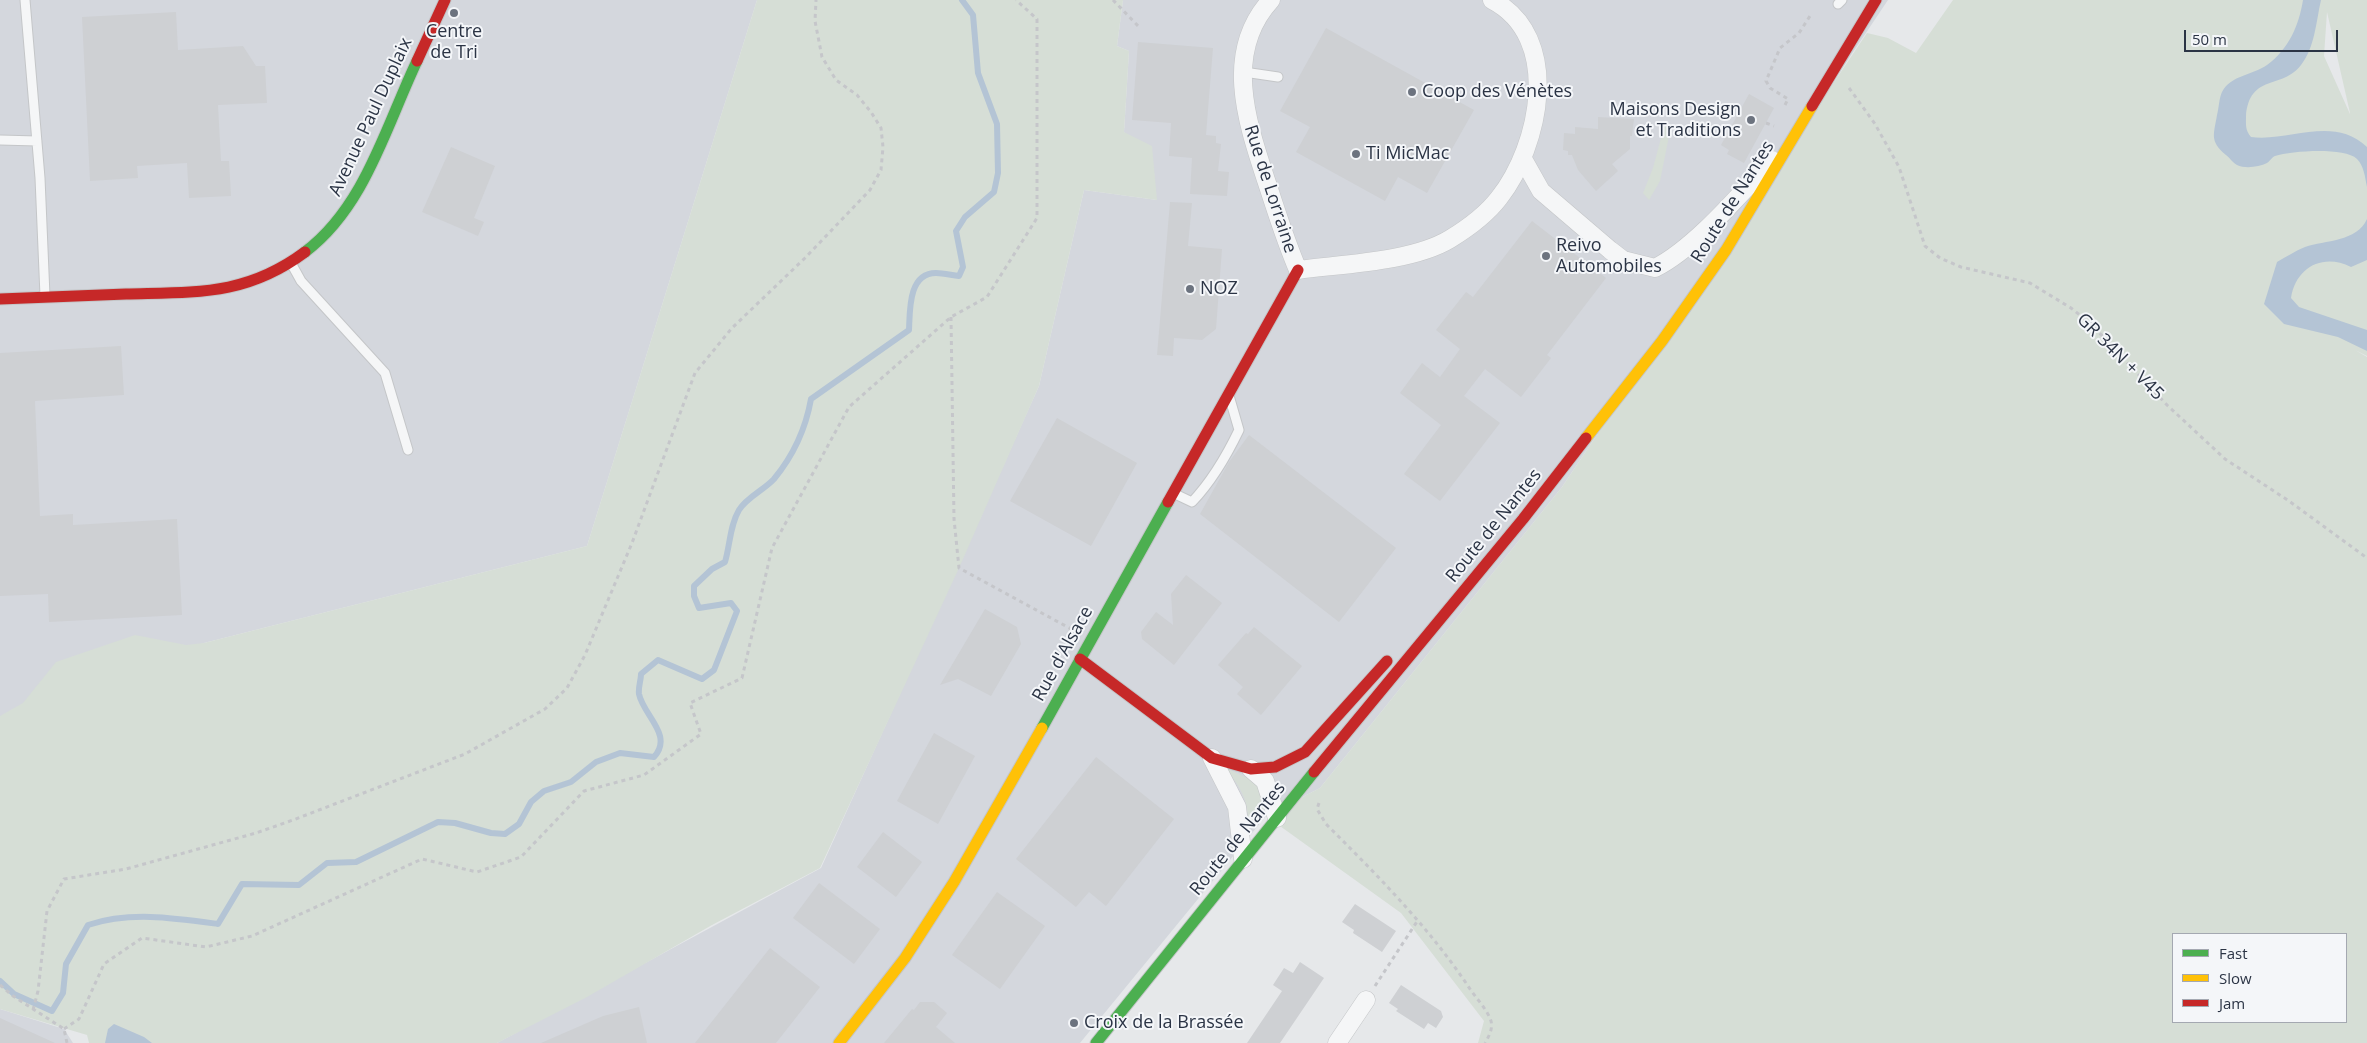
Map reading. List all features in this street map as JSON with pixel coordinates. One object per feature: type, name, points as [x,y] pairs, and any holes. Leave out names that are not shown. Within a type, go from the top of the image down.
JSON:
[{"type":"main road","name":"Avenue Paul Duplaix","points":[[0,299],[216,291],[242,286],[291,263],[333,228],[358,191],[445,0]]},
{"type":"main road","name":"Route de Nantes","points":[[1096,1043],[1243,859],[1474,579],[1662,341],[1726,250],[1876,0]]},
{"type":"main road","name":"Rue d'Alsace","points":[[839,1043],[905,958],[935,912],[1091,640],[1228,392],[1298,270]]},
{"type":"main road","points":[[1431,612],[1445,597],[1474,579]]},
{"type":"main road","points":[[1080,659],[1212,758],[1251,769],[1275,767],[1305,752],[1398,648]]},
{"type":"street","name":"Rue de Lorraine","points":[[1271,0],[1262,9],[1252,30],[1244,58],[1243,100],[1248,127],[1286,242],[1298,270],[1421,252],[1448,240],[1474,223],[1494,204],[1513,177],[1523,158],[1537,97],[1538,68],[1534,48],[1526,33],[1500,2]]},
{"type":"street","points":[[1523,158],[1541,191],[1622,260],[1655,268],[1670,260],[1731,204],[1775,156],[1810,112]]},
{"type":"street","points":[[1212,758],[1237,807],[1243,859]]},
{"type":"street","points":[[1251,769],[1266,781],[1277,818]]},
{"type":"street","points":[[1337,1043],[1366,1000]]},
{"type":"lane","points":[[25,0],[37,141],[46,297]]},
{"type":"lane","points":[[1244,72],[1278,77]]},
{"type":"lane","points":[[0,140],[37,141]]},
{"type":"lane","points":[[291,263],[301,282],[385,373],[408,450]]},
{"type":"lane","points":[[1173,493],[1192,502],[1232,445],[1239,430],[1228,392]]},
{"type":"path","points":[[33,1010],[38,992],[47,911],[64,879],[126,869],[256,833],[302,816],[465,754],[545,709],[567,688],[585,655],[632,543],[695,373],[732,328],[805,258],[870,190],[881,170],[883,147],[881,128],[872,112],[857,95],[836,80],[822,57],[815,21],[816,0]]},
{"type":"path","points":[[64,1029],[79,1019],[104,964],[142,938],[206,947],[252,936],[422,859],[477,872],[521,857],[584,790],[644,775],[701,734],[690,703],[742,678],[772,548],[849,407],[952,317],[988,297],[1036,218],[1037,19],[1016,0]]},
{"type":"path","points":[[1113,0],[1140,28]]},
{"type":"path","points":[[1788,99],[1770,88],[1766,81],[1780,48],[1799,33],[1810,16]]},
{"type":"path","name":"GR 34N + V45","points":[[1848,85],[1875,124],[1900,167],[1924,246],[1940,258],[1961,267],[2030,283],[2071,308],[2091,324],[2167,405],[2225,459],[2289,501],[2367,558]]},
{"type":"path","points":[[1766,123],[1770,125]]},
{"type":"path","points":[[952,317],[954,519],[959,568],[1091,640]]},
{"type":"path","points":[[1320,798],[1317,809],[1326,824],[1400,899],[1464,980],[1490,1019],[1491,1029],[1486,1043]]},
{"type":"path","points":[[1366,1000],[1418,920]]},
{"type":"path","points":[[0,985],[33,1010],[64,1029]]},
{"type":"path","points":[[64,1029],[66,1043]]},
{"type":"shaded area","points":[[0,0],[757,0],[587,546],[204,643],[0,719]]},
{"type":"shaded area","points":[[757,0],[1123,0],[1117,46],[1129,51],[1124,132],[1152,146],[1157,200],[1084,190],[1039,386],[959,568],[820,868],[712,925],[587,997],[497,1043],[89,1043],[87,1035],[0,1009],[0,716],[23,703],[56,662],[135,635],[186,645],[204,643],[587,546]]},
{"type":"shaded area","points":[[1123,0],[1888,0],[1562,487],[1320,788],[1266,816],[1080,1043],[497,1043],[821,868],[1039,386],[1084,190],[1157,200],[1124,132],[1129,51],[1117,46]]},
{"type":"shaded area","points":[[1953,0],[2367,0],[2367,356],[2355,350],[2367,357],[2367,1043],[1478,1043],[1484,1021],[1401,913],[1266,816],[1320,788],[1562,487],[1867,33],[1888,38],[1916,53]],"holes":[[[2327,12],[2350,113],[2324,56]]]},
{"type":"shaded area","points":[[1667,124],[1670,131],[1660,181],[1649,200],[1643,193],[1653,168],[1664,127]]},
{"type":"shaded area","points":[[1226,768],[1260,784],[1266,806],[1257,820],[1251,822],[1248,819],[1244,798]]},
{"type":"shaded area","points":[[0,1009],[64,1029],[73,1043],[0,1043]]},
{"type":"water","points":[[2303,0],[2321,0],[2314,34],[2306,58],[2293,73],[2260,88],[2254,93],[2249,102],[2246,116],[2247,130],[2251,137],[2266,138],[2326,131],[2354,138],[2367,147],[2367,187],[2361,165],[2357,159],[2350,155],[2330,151],[2293,153],[2275,156],[2260,166],[2244,167],[2234,163],[2217,146],[2215,141],[2215,127],[2222,92],[2231,82],[2267,65],[2275,59],[2292,36]]},
{"type":"water","points":[[2367,219],[2367,260],[2351,267],[2331,262],[2321,262],[2312,266],[2299,278],[2291,298],[2299,307],[2367,330],[2367,351],[2338,337],[2284,324],[2264,304],[2277,262],[2305,247],[2348,236],[2362,227]]},
{"type":"water","points":[[114,1024],[144,1037],[152,1043],[105,1043],[108,1029]]},
{"type":"building","points":[[176,12],[178,50],[243,46],[256,66],[265,66],[267,103],[218,105],[221,161],[229,161],[231,196],[189,198],[187,163],[137,166],[138,178],[90,181],[82,17]]},
{"type":"building","points":[[1326,28],[1474,110],[1427,193],[1398,177],[1385,201],[1296,152],[1310,127],[1280,111]]},
{"type":"building","points":[[1138,42],[1213,48],[1206,135],[1216,136],[1216,143],[1221,144],[1218,171],[1229,172],[1227,196],[1190,194],[1192,158],[1169,156],[1171,123],[1132,120]]},
{"type":"building","points":[[1749,94],[1774,108],[1744,163],[1727,154],[1729,150],[1721,145]]},
{"type":"building","points":[[1598,117],[1634,119],[1632,136],[1630,136],[1630,149],[1612,164],[1618,171],[1596,191],[1578,170],[1572,155],[1568,155],[1568,151],[1563,150],[1564,133],[1575,134],[1575,127],[1598,129]]},
{"type":"building","points":[[451,147],[495,166],[474,218],[484,222],[478,236],[422,212]]},
{"type":"building","name":"NOZ","points":[[1170,202],[1192,203],[1188,246],[1222,249],[1216,329],[1202,340],[1174,338],[1173,356],[1157,355]]},
{"type":"building","points":[[1532,221],[1606,278],[1547,355],[1551,358],[1521,397],[1485,369],[1464,396],[1500,423],[1440,501],[1404,474],[1441,425],[1400,393],[1422,363],[1440,377],[1460,349],[1436,330],[1466,292],[1473,297]]},
{"type":"building","points":[[121,346],[124,395],[35,401],[40,516],[73,514],[73,525],[177,519],[182,615],[49,622],[48,594],[0,596],[0,353]]},
{"type":"building","points":[[1057,418],[1137,463],[1091,546],[1010,501]]},
{"type":"building","points":[[1249,435],[1396,548],[1339,622],[1200,514],[1229,462]]},
{"type":"building","points":[[1186,575],[1222,603],[1174,665],[1142,639],[1141,632],[1156,612],[1173,625],[1171,594]]},
{"type":"building","points":[[985,609],[1017,627],[1021,644],[991,696],[958,679],[940,685]]},
{"type":"building","points":[[1254,627],[1302,666],[1261,715],[1237,694],[1243,687],[1218,665],[1246,633],[1248,634]]},
{"type":"building","points":[[934,733],[975,756],[938,824],[897,801]]},
{"type":"building","points":[[1096,757],[1174,819],[1106,906],[1089,892],[1076,907],[1016,859]]},
{"type":"building","points":[[883,832],[922,862],[896,897],[857,867]]},
{"type":"building","points":[[819,883],[880,929],[854,964],[793,918]]},
{"type":"building","points":[[997,892],[1045,926],[1000,989],[952,955]]},
{"type":"building","points":[[1355,904],[1396,931],[1382,952],[1353,933],[1354,930],[1342,922]]},
{"type":"building","points":[[770,948],[820,987],[776,1043],[695,1043]]},
{"type":"building","points":[[1300,962],[1324,978],[1280,1043],[1247,1043],[1282,991],[1273,985],[1284,968],[1293,973]]},
{"type":"building","points":[[1401,985],[1441,1011],[1443,1017],[1436,1028],[1428,1023],[1424,1029],[1396,1011],[1398,1009],[1389,1003]]},
{"type":"building","points":[[920,1002],[934,1002],[947,1013],[936,1027],[955,1043],[884,1043],[912,1009],[914,1010]]},
{"type":"building","points":[[639,1007],[647,1043],[541,1043],[603,1016]]},
{"type":"building","points":[[0,1018],[55,1043],[0,1043]]},
{"type":"waterway","points":[[0,981],[14,994],[52,1011],[63,993],[66,964],[88,925],[120,918],[136,917],[169,918],[218,924],[242,884],[299,885],[327,863],[356,862],[438,822],[455,823],[491,833],[505,834],[519,824],[531,802],[544,791],[571,782],[596,762],[620,753],[654,757],[661,741],[656,725],[639,694],[641,674],[658,660],[702,679],[714,670],[737,611],[731,603],[699,608],[694,596],[694,586],[712,569],[725,562],[732,529],[742,505],[774,479],[787,461],[802,431],[811,399],[909,330],[912,294],[920,279],[936,273],[959,276],[963,267],[956,231],[965,217],[994,192],[998,173],[997,124],[978,73],[973,15],[962,0]]},
{"type":"traffic: fast","points":[[305,252],[326,234],[359,189],[384,138],[417,61]]},
{"type":"traffic: fast","points":[[1042,728],[1168,502]]},
{"type":"traffic: fast","points":[[1096,1043],[1314,772]]},
{"type":"traffic: slow","points":[[1586,438],[1662,341],[1726,250],[1812,106]]},
{"type":"traffic: slow","points":[[839,1043],[905,958],[954,882],[1042,728]]},
{"type":"traffic: jam","points":[[417,61],[445,0]]},
{"type":"traffic: jam","points":[[1812,106],[1876,0]]},
{"type":"traffic: jam","points":[[0,299],[175,293],[220,289],[262,277],[305,252]]},
{"type":"traffic: jam","points":[[1168,502],[1298,270]]},
{"type":"traffic: jam","points":[[1314,772],[1523,519],[1586,438]]},
{"type":"traffic: jam","points":[[1080,659],[1212,758],[1251,769],[1275,767],[1305,752],[1387,661]]},
{"type":"place","name":"Centre de Tri","points":[[454,13]]},
{"type":"place","name":"Coop des Vénètes","points":[[1412,92]]},
{"type":"place","name":"Maisons Design et Traditions","points":[[1751,120]]},
{"type":"place","name":"Ti MicMac","points":[[1356,154]]},
{"type":"place","name":"Reivo Automobiles","points":[[1546,256]]},
{"type":"place","name":"NOZ","points":[[1190,289]]},
{"type":"place","name":"Croix de la Brassée","points":[[1074,1023]]}]
